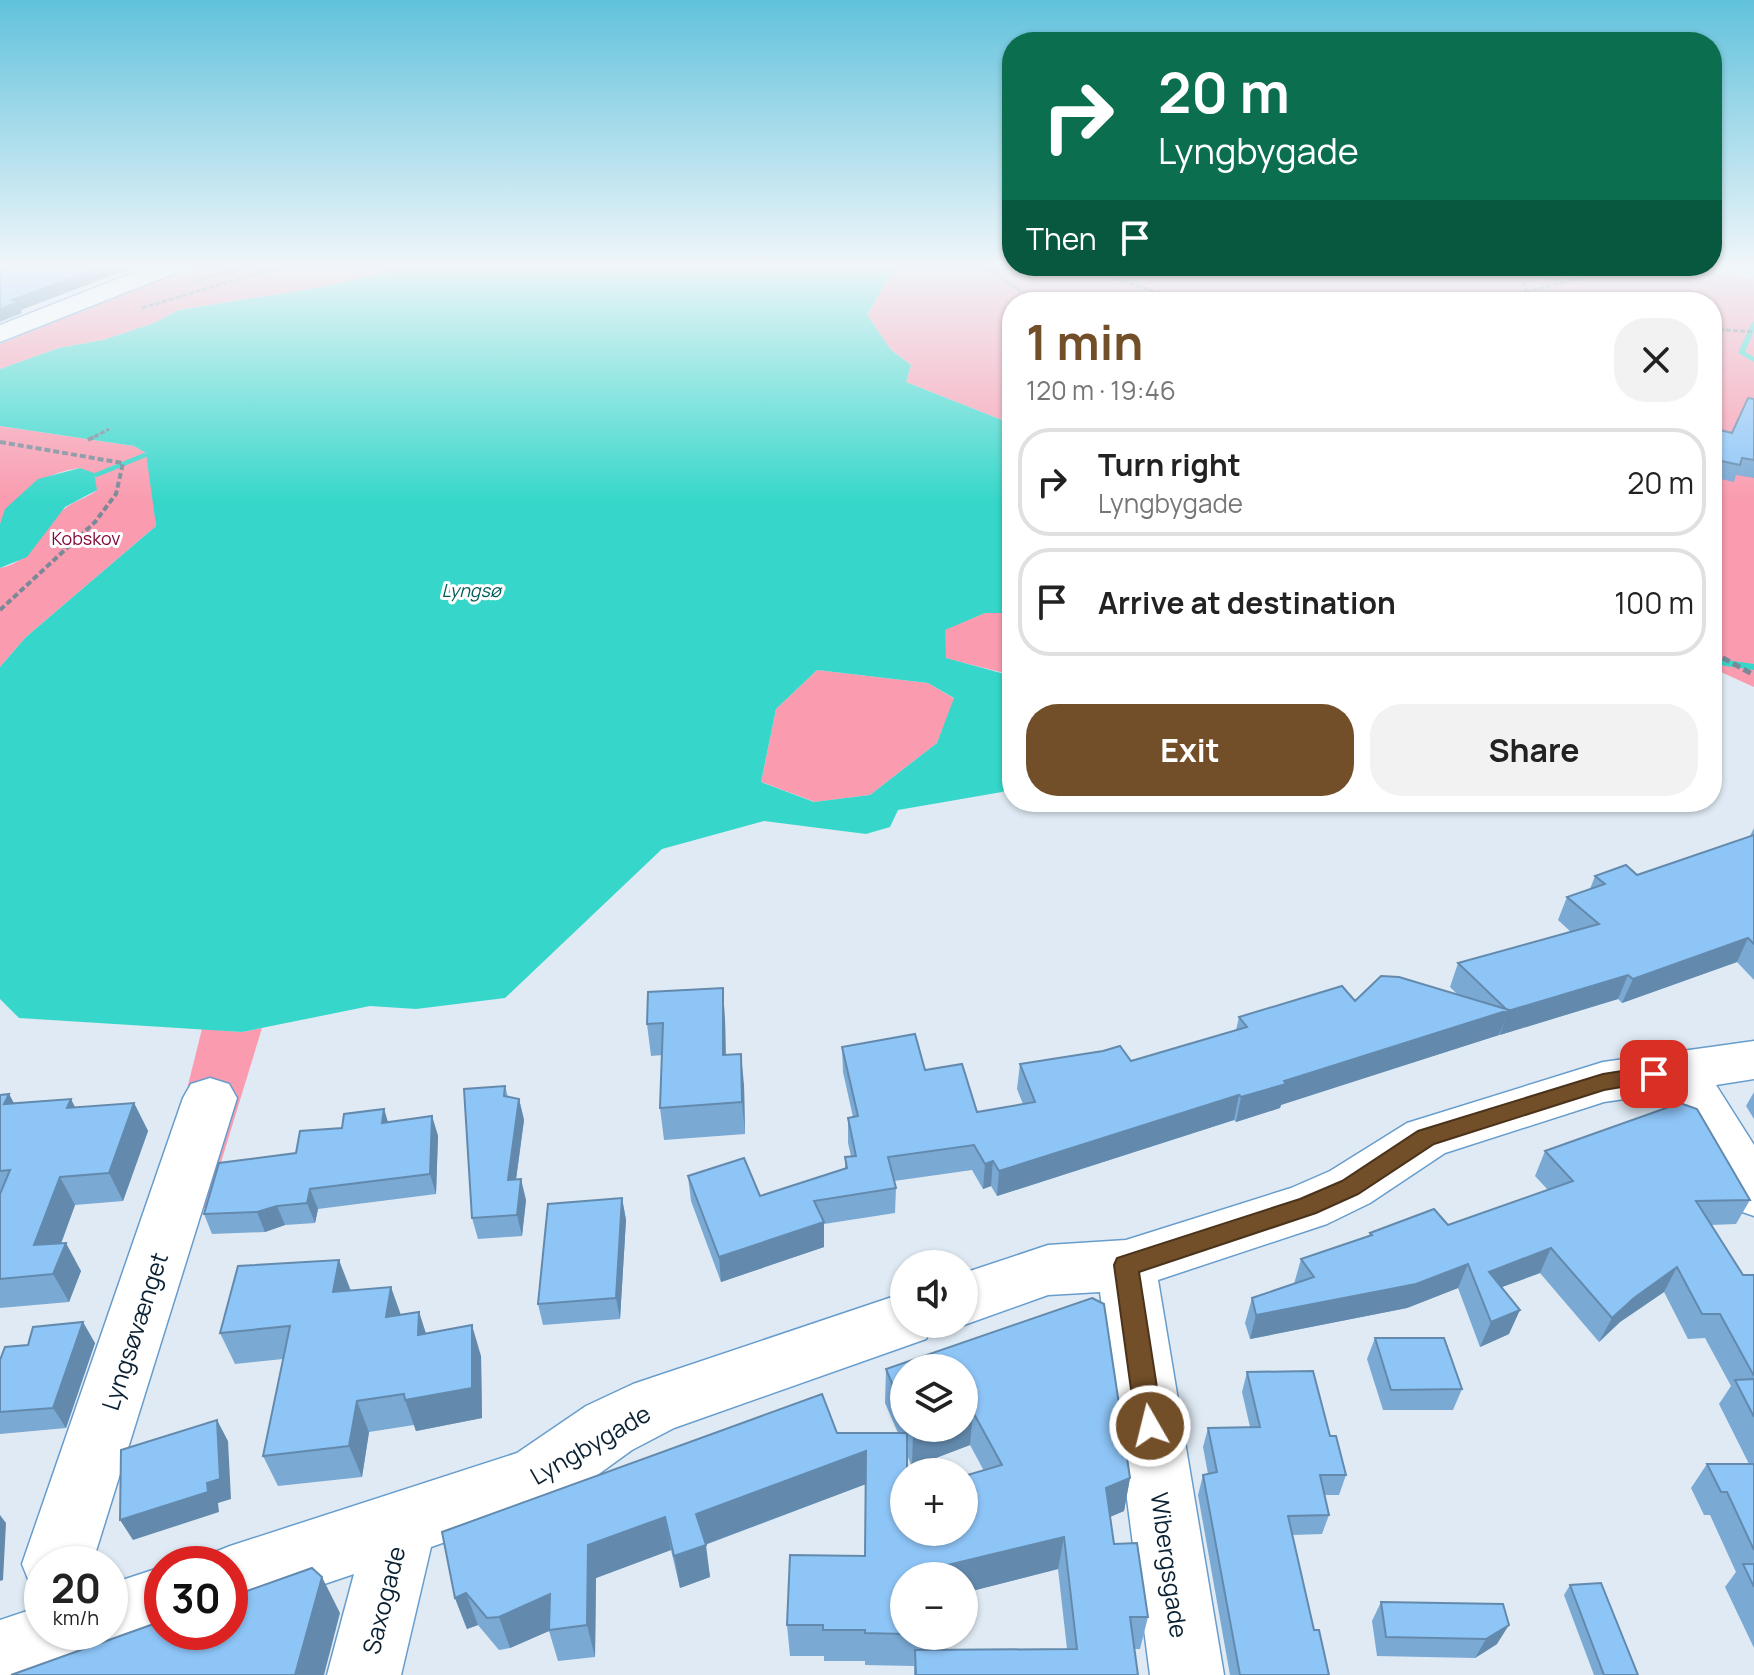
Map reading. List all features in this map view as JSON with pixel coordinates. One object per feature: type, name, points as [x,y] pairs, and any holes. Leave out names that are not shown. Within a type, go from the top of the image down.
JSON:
[{"type":"street","points":[[978,1294],[1048,1270],[1126,1265],[1307,1207],[1350,1187],[1426,1138],[1603,1082],[1754,1060]]},
{"type":"street","points":[[1680,1071],[1754,1193]]},
{"type":"street","name":"Lyngsøvænget","points":[[63,1546],[210,1098]]},
{"type":"street","name":"Wibergsgade","points":[[1126,1265],[1187,1675]]},
{"type":"street","name":"Lyngbygade","points":[[248,1575],[536,1479],[609,1428],[656,1405],[890,1325]]},
{"type":"street","name":"Saxogade","points":[[364,1675],[402,1525]]},
{"type":"path","points":[[88,440],[109,429]]},
{"type":"path","points":[[0,442],[123,465],[116,494],[95,522],[0,610]]},
{"type":"path","points":[[1722,657],[1754,675]]},
{"type":"green space","points":[[0,346],[69,346],[59,348],[0,369]]},
{"type":"green space","points":[[888,346],[1002,346],[1002,420],[906,382],[911,365]]},
{"type":"green space","points":[[1722,346],[1754,346],[1754,687],[1722,673]]},
{"type":"green space","name":"Kobskov","points":[[0,426],[134,446],[147,453],[156,526],[26,637],[0,667],[0,568],[21,559],[56,516],[97,490],[80,468],[54,474],[23,494],[0,524]]},
{"type":"green space","points":[[985,613],[1002,613],[1002,672],[945,658],[945,629]]},
{"type":"green space","points":[[817,670],[928,683],[955,699],[937,743],[870,795],[815,802],[761,782],[776,709]]},
{"type":"green space","points":[[262,1028],[207,1208],[157,1209],[202,1029],[242,1032]]},
{"type":"water","name":"Lyngsø","points":[[888,346],[911,365],[906,382],[1002,420],[1002,613],[985,613],[945,630],[946,658],[1002,673],[1002,792],[898,810],[890,827],[866,834],[764,821],[662,849],[505,998],[416,1009],[370,1006],[242,1032],[19,1018],[0,999],[0,667],[26,637],[156,526],[146,453],[134,446],[0,426],[0,369],[59,348]],"holes":[[[817,670],[928,683],[954,698],[937,743],[870,795],[814,802],[761,782],[776,709]]]},
{"type":"water","points":[[80,468],[94,473],[97,490],[65,507],[27,557],[0,568],[0,524],[5,509],[38,479]]},
{"type":"building","points":[[1748,398],[1754,399],[1754,460],[1742,458],[1740,465],[1722,461],[1722,430],[1732,433]]},
{"type":"building","points":[[1754,835],[1754,944],[1748,938],[1633,979],[1628,975],[1508,1011],[1458,963],[1599,924],[1567,897],[1605,884],[1595,876],[1626,865],[1637,875]]},
{"type":"building","points":[[1381,976],[1399,977],[1509,1010],[1284,1081],[1286,1084],[1241,1097],[1239,1095],[999,1171],[993,1161],[985,1164],[974,1145],[888,1157],[896,1188],[814,1201],[824,1222],[719,1257],[688,1176],[744,1158],[760,1196],[847,1168],[845,1157],[856,1156],[848,1118],[858,1116],[842,1047],[915,1034],[925,1070],[962,1064],[977,1112],[1035,1102],[1020,1064],[1120,1046],[1131,1061],[1247,1027],[1239,1017],[1342,986],[1355,1001]]},
{"type":"building","points":[[723,988],[723,1055],[741,1054],[742,1102],[660,1108],[663,1023],[647,1024],[648,992]]},
{"type":"building","points":[[505,1086],[504,1096],[519,1099],[508,1180],[521,1179],[517,1215],[472,1218],[464,1089]]},
{"type":"building","points":[[9,1094],[4,1104],[71,1099],[67,1108],[134,1103],[109,1173],[60,1177],[34,1245],[66,1243],[53,1274],[0,1279],[0,1194],[10,1170],[0,1171],[0,1095]]},
{"type":"building","points":[[1680,1103],[1697,1109],[1750,1200],[1696,1201],[1743,1275],[1754,1275],[1754,1376],[1720,1314],[1702,1314],[1677,1267],[1612,1318],[1551,1248],[1489,1272],[1520,1310],[1491,1322],[1468,1264],[1416,1284],[1256,1315],[1252,1298],[1314,1277],[1301,1259],[1372,1235],[1370,1233],[1434,1209],[1448,1225],[1573,1181],[1545,1151]]},
{"type":"building","points":[[384,1109],[382,1123],[432,1116],[430,1174],[310,1189],[307,1203],[257,1212],[204,1214],[219,1163],[296,1153],[300,1131],[342,1128],[344,1114]]},
{"type":"building","points":[[622,1198],[616,1298],[538,1304],[548,1204]]},
{"type":"building","points":[[339,1260],[333,1292],[391,1287],[386,1317],[419,1312],[418,1335],[472,1325],[472,1388],[405,1400],[404,1394],[357,1401],[349,1446],[263,1456],[290,1326],[220,1333],[238,1266]]},
{"type":"building","points":[[1092,1298],[1104,1304],[1130,1478],[1106,1488],[1114,1544],[1137,1543],[1148,1617],[1130,1617],[1138,1675],[916,1675],[915,1650],[1077,1649],[1064,1537],[960,1562],[890,1562],[890,1634],[823,1630],[823,1625],[787,1625],[790,1555],[865,1556],[866,1451],[696,1514],[706,1545],[674,1556],[665,1517],[588,1545],[587,1625],[549,1630],[550,1594],[499,1617],[487,1618],[466,1593],[455,1598],[442,1532],[822,1394],[837,1433],[890,1433],[890,1442],[907,1442],[907,1458],[890,1458],[890,1546],[978,1546],[978,1472],[1002,1465],[978,1421],[978,1354],[930,1354]]},
{"type":"building","points":[[83,1322],[53,1408],[0,1412],[0,1360],[5,1347],[28,1345],[33,1327]]},
{"type":"building","points":[[1375,1338],[1444,1338],[1462,1389],[1391,1390]]},
{"type":"building","points":[[1313,1371],[1330,1436],[1336,1436],[1346,1475],[1320,1475],[1329,1515],[1288,1516],[1314,1630],[1319,1630],[1329,1675],[1240,1675],[1203,1475],[1217,1472],[1208,1428],[1260,1427],[1247,1372]]},
{"type":"building","points":[[1754,1379],[1754,1417],[1735,1380]]},
{"type":"building","points":[[217,1420],[220,1479],[207,1483],[208,1492],[120,1520],[121,1450]]},
{"type":"building","points":[[1707,1464],[1754,1464],[1754,1550],[1727,1492],[1721,1492]]},
{"type":"building","points":[[1743,1564],[1754,1564],[1754,1587]]},
{"type":"building","points":[[312,1568],[322,1577],[295,1675],[11,1675],[81,1650],[128,1650],[128,1633],[144,1627],[144,1650],[248,1650],[248,1591]]},
{"type":"building","points":[[1601,1583],[1638,1675],[1604,1675],[1570,1585]]},
{"type":"building","points":[[1381,1602],[1503,1604],[1509,1625],[1486,1639],[1386,1637]]},
{"type":"waterway","points":[[1744,346],[1741,353],[1754,360]]},
{"type":"waterway","points":[[94,475],[147,455]]},
{"type":"waterway","points":[[1722,662],[1754,667]]},
{"type":"route","points":[[1150,1426],[1126,1265],[1307,1207],[1350,1187],[1426,1138],[1603,1082],[1654,1074]]}]
